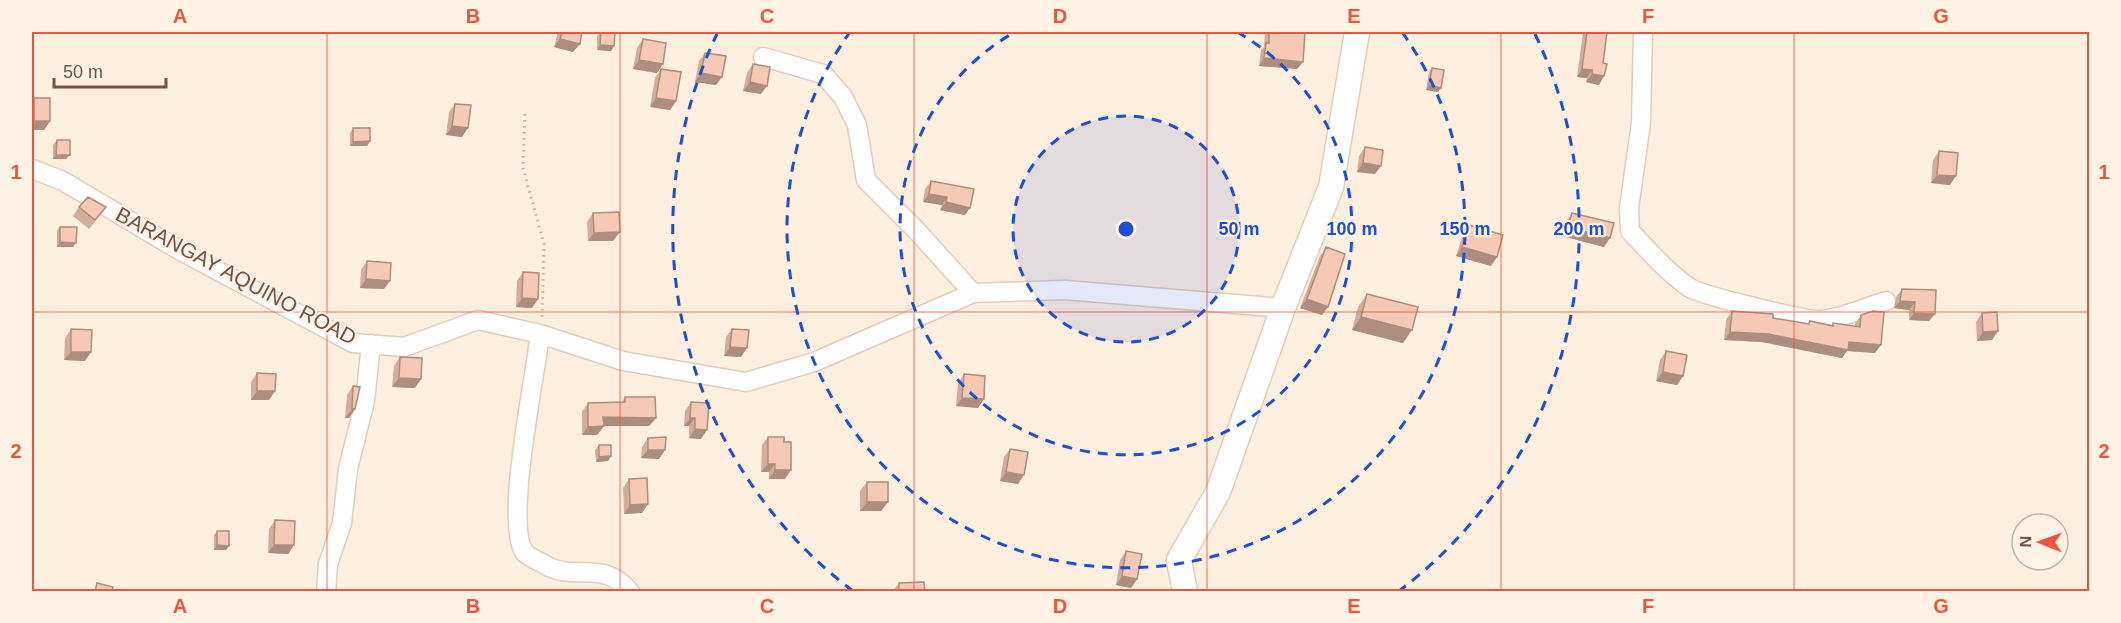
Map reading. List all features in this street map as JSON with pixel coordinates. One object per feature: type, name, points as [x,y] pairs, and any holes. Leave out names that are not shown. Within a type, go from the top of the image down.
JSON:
[{"type":"street","points":[[1185,591],[1179,560],[1218,492],[1283,308],[1330,187],[1357,32]]},
{"type":"street","points":[[1642,32],[1641,123],[1629,208],[1630,231],[1651,254],[1692,289],[1726,299],[1806,320],[1822,321],[1887,301]]},
{"type":"street","points":[[763,57],[823,74],[843,97],[857,125],[866,180],[916,230],[973,293]]},
{"type":"street","name":"BARANGAY AQUINO ROAD","points":[[32,169],[63,181],[178,250],[353,343],[404,347],[478,320],[540,334],[623,361],[746,382],[814,362],[973,293],[1065,291],[1283,308]]},
{"type":"street","points":[[540,334],[523,446],[516,530],[525,553],[552,568],[606,573],[630,591]]},
{"type":"street","points":[[326,591],[328,564],[342,523],[348,469],[365,400],[371,344]]},
{"type":"path","points":[[525,114],[523,168],[544,244],[540,334]]},
{"type":"building","points":[[562,32],[582,32],[580,44],[560,39]]},
{"type":"building","points":[[601,32],[615,33],[614,46],[600,45]]},
{"type":"building","points":[[1269,32],[1305,32],[1303,62],[1264,58],[1266,43],[1269,43]]},
{"type":"building","points":[[1587,32],[1607,32],[1603,63],[1607,64],[1604,76],[1592,74],[1592,70],[1582,69]]},
{"type":"building","points":[[643,39],[666,43],[663,64],[639,60]]},
{"type":"building","points":[[705,53],[726,56],[722,77],[701,73]]},
{"type":"building","points":[[753,64],[770,67],[767,86],[750,82]]},
{"type":"building","points":[[1432,68],[1444,70],[1441,88],[1429,85]]},
{"type":"building","points":[[661,69],[681,72],[676,101],[656,98]]},
{"type":"building","points":[[34,98],[50,98],[50,121],[34,121]]},
{"type":"building","points":[[455,104],[471,105],[468,128],[452,126]]},
{"type":"building","points":[[353,128],[370,128],[370,141],[353,142]]},
{"type":"building","points":[[57,140],[70,140],[70,155],[56,155]]},
{"type":"building","points":[[1365,147],[1383,150],[1381,166],[1363,163]]},
{"type":"building","points":[[1939,151],[1958,153],[1956,176],[1937,175]]},
{"type":"building","points":[[931,181],[974,189],[970,208],[946,202],[947,197],[929,194]]},
{"type":"building","points":[[88,197],[106,207],[95,220],[79,207]]},
{"type":"building","points":[[619,212],[620,232],[594,233],[593,213]]},
{"type":"building","points":[[1572,213],[1614,223],[1610,238],[1568,227]]},
{"type":"building","points":[[1469,225],[1503,235],[1497,257],[1462,247]]},
{"type":"building","points":[[60,227],[77,227],[76,243],[60,242]]},
{"type":"building","points":[[1326,247],[1345,254],[1328,307],[1307,299]]},
{"type":"building","points":[[367,261],[391,263],[390,281],[366,279]]},
{"type":"building","points":[[523,272],[539,273],[538,299],[522,298]]},
{"type":"building","points":[[1902,289],[1936,290],[1935,314],[1914,313],[1915,302],[1900,301]]},
{"type":"building","points":[[1367,294],[1418,307],[1412,330],[1361,317]]},
{"type":"building","points":[[1732,311],[1773,314],[1773,318],[1809,324],[1810,321],[1833,326],[1833,323],[1860,327],[1861,315],[1873,311],[1884,312],[1881,345],[1849,342],[1848,350],[1768,334],[1730,332]]},
{"type":"building","points":[[1997,312],[1998,331],[1983,332],[1982,313]]},
{"type":"building","points":[[71,329],[92,330],[91,352],[71,352]]},
{"type":"building","points":[[732,329],[749,330],[747,348],[730,347]]},
{"type":"building","points":[[1666,351],[1687,355],[1683,376],[1663,372]]},
{"type":"building","points":[[400,357],[422,358],[421,379],[399,378]]},
{"type":"building","points":[[257,373],[276,374],[275,391],[257,391]]},
{"type":"building","points":[[964,374],[985,376],[984,399],[962,398]]},
{"type":"building","points":[[353,386],[360,387],[355,409],[352,409]]},
{"type":"building","points":[[625,397],[655,397],[656,418],[603,417],[604,426],[588,427],[588,403],[625,402]]},
{"type":"building","points":[[691,402],[709,403],[707,430],[695,429],[695,418],[690,418]]},
{"type":"building","points":[[666,437],[665,450],[648,450],[648,438]]},
{"type":"building","points":[[768,437],[784,437],[784,442],[791,442],[791,470],[775,470],[775,464],[768,464]]},
{"type":"building","points":[[599,445],[611,445],[611,456],[599,457]]},
{"type":"building","points":[[1010,449],[1028,452],[1024,475],[1006,472]]},
{"type":"building","points":[[647,478],[648,504],[630,505],[629,479]]},
{"type":"building","points":[[867,482],[888,482],[888,502],[867,502]]},
{"type":"building","points":[[275,520],[295,521],[294,545],[274,545]]},
{"type":"building","points":[[217,531],[229,531],[229,546],[217,545]]},
{"type":"building","points":[[1126,551],[1142,554],[1137,579],[1122,576]]},
{"type":"building","points":[[924,582],[925,591],[899,591],[899,583]]},
{"type":"building","points":[[97,583],[113,587],[112,591],[95,591]]}]
